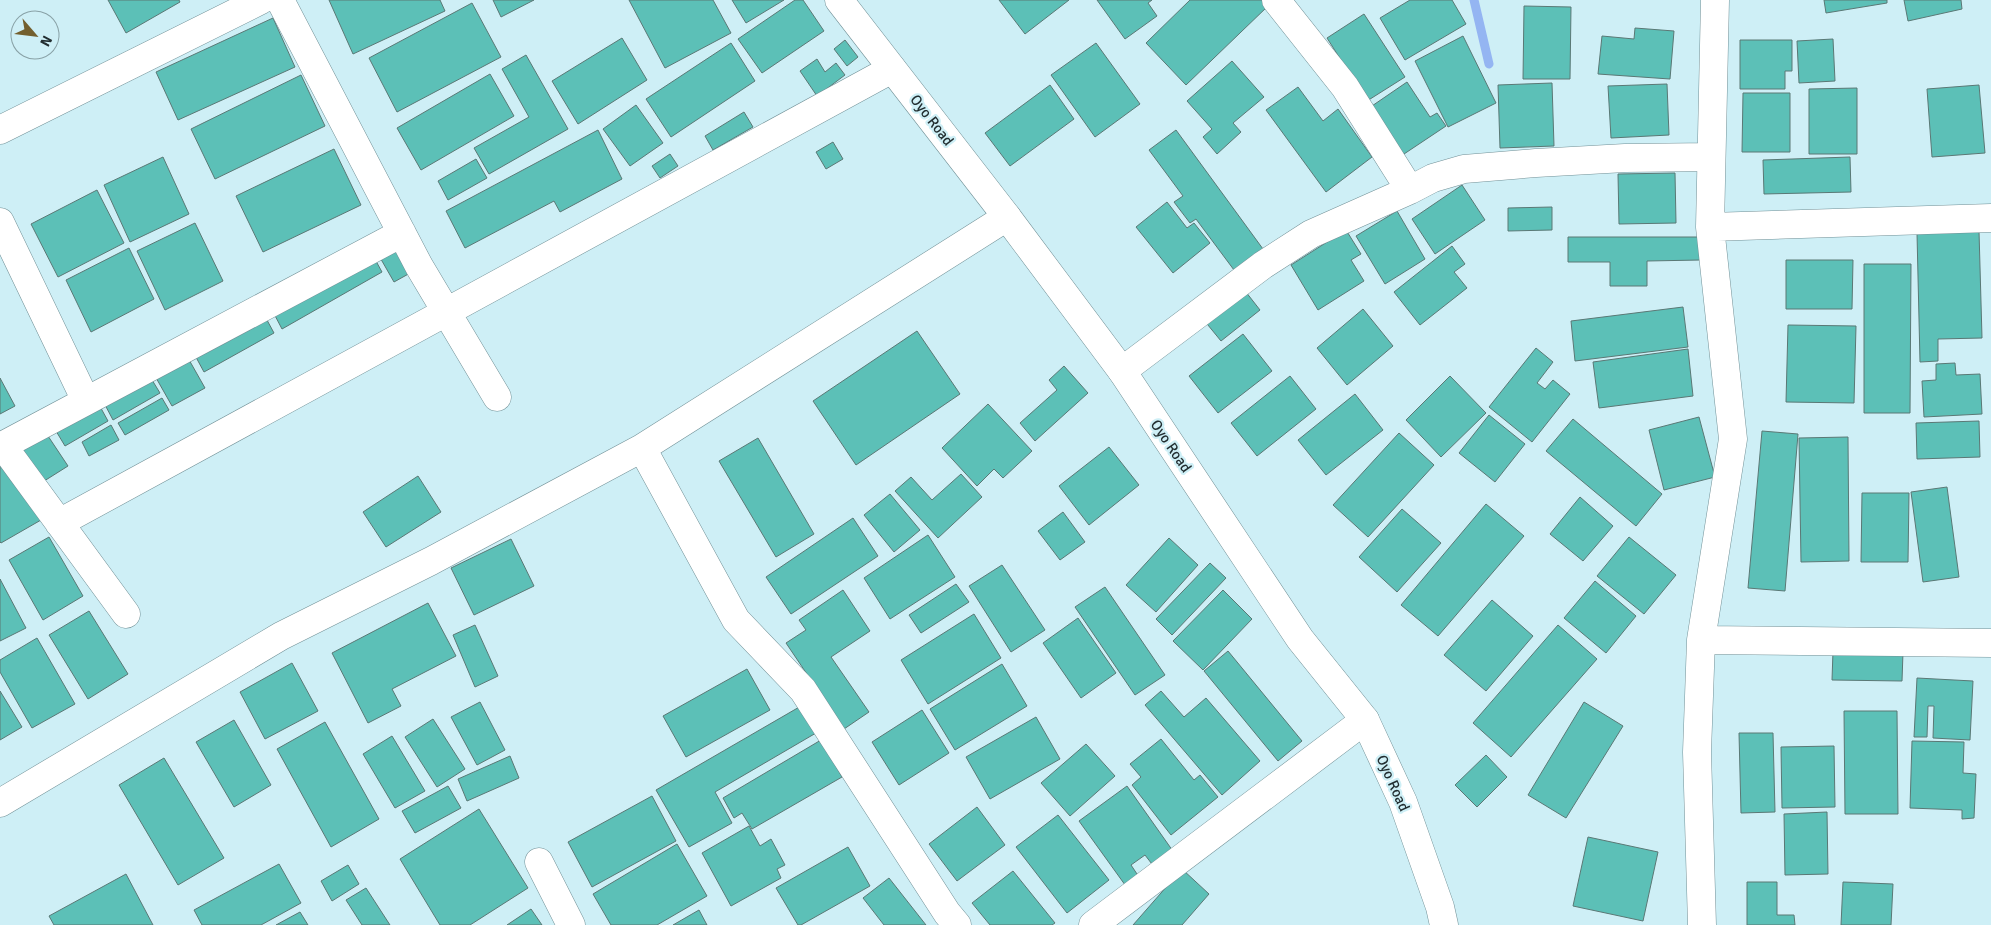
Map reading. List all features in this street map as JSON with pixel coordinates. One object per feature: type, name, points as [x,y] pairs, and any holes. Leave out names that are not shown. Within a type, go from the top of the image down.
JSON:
[{"type":"main road","points":[[0,130],[261,0]]},
{"type":"main road","points":[[280,0],[402,233],[446,312],[497,397]]},
{"type":"main road","name":"Oyo Road","points":[[839,0],[1007,217],[1122,371],[1300,639],[1365,720],[1403,802],[1440,907],[1444,925]]},
{"type":"main road","points":[[1276,0],[1345,87],[1410,190]]},
{"type":"main road","points":[[1702,925],[1697,752],[1701,640],[1733,440],[1710,227],[1715,0]]},
{"type":"main road","points":[[59,523],[892,69]]},
{"type":"main road","points":[[1122,371],[1263,265],[1312,234],[1433,178],[1464,169],[1625,158],[1711,157]]},
{"type":"main road","points":[[0,803],[281,636],[431,561],[642,448],[1007,217]]},
{"type":"main road","points":[[1710,227],[1991,218]]},
{"type":"main road","points":[[0,222],[86,401]]},
{"type":"main road","points":[[126,614],[1,447],[402,233]]},
{"type":"main road","points":[[642,448],[736,620],[803,690],[947,913],[957,925]]},
{"type":"main road","points":[[1701,640],[1991,643]]},
{"type":"main road","points":[[1093,925],[1365,720]]},
{"type":"main road","points":[[538,862],[571,925]]},
{"type":"building","points":[[108,0],[179,0],[180,2],[126,33]]},
{"type":"building","points":[[329,0],[440,0],[445,11],[353,54]]},
{"type":"building","points":[[493,0],[534,0],[501,17]]},
{"type":"building","points":[[629,0],[713,0],[731,33],[665,68]]},
{"type":"building","points":[[732,0],[784,0],[746,23]]},
{"type":"building","points":[[795,0],[803,0],[824,31],[762,73],[738,39]]},
{"type":"building","points":[[999,0],[1069,0],[1025,34]]},
{"type":"building","points":[[1097,0],[1152,0],[1148,3],[1157,16],[1125,39]]},
{"type":"building","points":[[1190,0],[1262,0],[1268,6],[1186,85],[1146,43]]},
{"type":"building","points":[[1410,0],[1452,0],[1466,24],[1405,60],[1380,18]]},
{"type":"building","points":[[1824,0],[1887,0],[1887,3],[1826,13]]},
{"type":"building","points":[[1904,0],[1961,0],[1962,9],[1908,21]]},
{"type":"building","points":[[472,3],[501,57],[397,112],[369,58]]},
{"type":"building","points":[[1524,6],[1571,7],[1570,79],[1523,79]]},
{"type":"building","points":[[1364,14],[1405,77],[1367,101],[1327,38]]},
{"type":"building","points":[[273,18],[295,67],[178,120],[156,72]]},
{"type":"building","points":[[1635,28],[1674,31],[1670,79],[1598,74],[1602,36],[1634,39]]},
{"type":"building","points":[[1463,36],[1496,103],[1448,127],[1415,61]]},
{"type":"building","points":[[622,38],[647,80],[578,124],[552,81]]},
{"type":"building","points":[[1833,39],[1835,81],[1799,83],[1797,41]]},
{"type":"building","points":[[845,40],[858,57],[847,66],[834,49]]},
{"type":"building","points":[[1740,40],[1792,40],[1792,71],[1785,71],[1785,89],[1740,89]]},
{"type":"building","points":[[731,43],[755,81],[671,137],[646,99]]},
{"type":"building","points":[[1096,43],[1140,104],[1095,137],[1051,75]]},
{"type":"building","points":[[526,55],[568,129],[489,174],[474,148],[529,117],[502,69]]},
{"type":"building","points":[[817,59],[825,72],[836,63],[845,75],[817,96],[800,71]]},
{"type":"building","points":[[1232,61],[1264,97],[1233,123],[1241,132],[1217,154],[1203,137],[1212,129],[1187,101]]},
{"type":"building","points":[[490,74],[514,116],[421,170],[397,128]]},
{"type":"building","points":[[301,75],[325,126],[215,179],[191,129]]},
{"type":"building","points":[[1407,82],[1430,117],[1437,113],[1446,126],[1401,156],[1369,108]]},
{"type":"building","points":[[1552,83],[1554,146],[1500,148],[1498,85]]},
{"type":"building","points":[[1667,84],[1669,135],[1611,138],[1608,86]]},
{"type":"building","points":[[1050,85],[1074,119],[1010,166],[985,133]]},
{"type":"building","points":[[1979,85],[1985,153],[1932,157],[1927,89]]},
{"type":"building","points":[[1298,87],[1323,121],[1338,109],[1372,157],[1326,192],[1266,110]]},
{"type":"building","points":[[1857,88],[1857,154],[1809,154],[1809,89]]},
{"type":"building","points":[[1743,93],[1790,93],[1790,152],[1742,152]]},
{"type":"building","points":[[636,105],[663,143],[630,166],[603,129]]},
{"type":"building","points":[[744,112],[753,127],[713,150],[705,136]]},
{"type":"building","points":[[598,130],[622,179],[560,212],[554,201],[465,248],[446,211]]},
{"type":"building","points":[[1176,130],[1263,249],[1234,270],[1196,219],[1190,223],[1174,202],[1183,196],[1149,150]]},
{"type":"building","points":[[833,142],[843,159],[826,169],[816,152]]},
{"type":"building","points":[[334,149],[361,205],[263,252],[236,196]]},
{"type":"building","points":[[670,154],[678,166],[660,178],[652,166]]},
{"type":"building","points":[[163,157],[189,214],[130,242],[104,185]]},
{"type":"building","points":[[1850,157],[1851,192],[1764,194],[1763,160]]},
{"type":"building","points":[[476,159],[487,178],[448,200],[438,181]]},
{"type":"building","points":[[1675,173],[1676,223],[1619,224],[1618,174]]},
{"type":"building","points":[[1462,185],[1485,220],[1435,254],[1412,219]]},
{"type":"building","points":[[97,190],[124,243],[58,277],[31,224]]},
{"type":"building","points":[[1167,202],[1187,228],[1194,223],[1210,243],[1173,273],[1136,227]]},
{"type":"building","points":[[1552,207],[1552,230],[1508,231],[1508,208]]},
{"type":"building","points":[[1397,211],[1425,259],[1385,284],[1356,236]]},
{"type":"building","points":[[195,223],[223,281],[165,310],[137,251]]},
{"type":"building","points":[[1346,230],[1361,254],[1351,260],[1364,281],[1318,310],[1291,265]]},
{"type":"building","points":[[1979,231],[1982,338],[1938,339],[1938,361],[1920,362],[1917,233]]},
{"type":"building","points":[[1568,237],[1701,237],[1701,260],[1647,261],[1647,286],[1610,286],[1610,262],[1568,262]]},
{"type":"building","points":[[396,244],[412,272],[394,282],[378,254]]},
{"type":"building","points":[[1452,246],[1465,264],[1454,272],[1467,288],[1420,325],[1394,292]]},
{"type":"building","points":[[129,248],[154,299],[91,332],[66,280]]},
{"type":"building","points":[[371,252],[382,272],[282,329],[271,308]]},
{"type":"building","points":[[1786,260],[1853,260],[1852,309],[1786,309]]},
{"type":"building","points":[[1864,264],[1911,264],[1910,413],[1864,413]]},
{"type":"building","points":[[1242,287],[1260,310],[1221,341],[1203,319]]},
{"type":"building","points":[[1683,307],[1688,347],[1575,361],[1571,321]]},
{"type":"building","points":[[261,309],[274,333],[204,372],[191,348]]},
{"type":"building","points":[[1363,309],[1393,346],[1347,385],[1317,348]]},
{"type":"building","points":[[1788,325],[1856,326],[1854,403],[1786,402]]},
{"type":"building","points":[[917,331],[960,394],[856,465],[813,401]]},
{"type":"building","points":[[1243,334],[1272,371],[1218,413],[1189,376]]},
{"type":"building","points":[[1536,348],[1553,362],[1537,383],[1545,389],[1553,380],[1570,394],[1532,442],[1489,407]]},
{"type":"building","points":[[1688,349],[1693,396],[1599,408],[1593,362]]},
{"type":"building","points":[[188,358],[205,388],[172,406],[155,376]]},
{"type":"building","points":[[1955,363],[1956,375],[1980,374],[1982,414],[1924,417],[1922,381],[1936,380],[1936,364]]},
{"type":"building","points":[[1064,366],[1088,393],[1035,441],[1020,423],[1057,390],[1049,380]]},
{"type":"building","points":[[149,375],[160,393],[113,420],[103,401]]},
{"type":"building","points":[[1290,376],[1316,409],[1257,456],[1231,423]]},
{"type":"building","points":[[1450,376],[1486,413],[1441,457],[1406,420]]},
{"type":"building","points":[[0,378],[15,406],[0,414]]},
{"type":"building","points":[[1355,394],[1383,430],[1326,475],[1298,440]]},
{"type":"building","points":[[162,398],[169,410],[125,435],[118,423]]},
{"type":"building","points":[[97,401],[108,421],[65,446],[53,426]]},
{"type":"building","points":[[988,404],[1032,451],[1003,478],[994,469],[977,486],[942,448]]},
{"type":"building","points":[[1489,415],[1525,444],[1495,482],[1459,453]]},
{"type":"building","points":[[1699,417],[1715,477],[1664,490],[1649,430]]},
{"type":"building","points":[[1573,419],[1662,494],[1636,526],[1546,451]]},
{"type":"building","points":[[1979,421],[1980,457],[1917,459],[1916,423]]},
{"type":"building","points":[[111,425],[119,440],[89,456],[82,442]]},
{"type":"building","points":[[1762,431],[1798,434],[1785,591],[1748,588]]},
{"type":"building","points":[[46,433],[68,466],[41,483],[20,451]]},
{"type":"building","points":[[1399,433],[1434,465],[1368,537],[1333,505]]},
{"type":"building","points":[[1848,437],[1849,561],[1801,562],[1799,438]]},
{"type":"building","points":[[758,438],[814,534],[776,557],[719,461]]},
{"type":"building","points":[[1109,447],[1139,485],[1089,525],[1059,486]]},
{"type":"building","points":[[0,460],[41,520],[1,543],[0,542]]},
{"type":"building","points":[[961,474],[982,497],[938,538],[895,491],[911,477],[932,500]]},
{"type":"building","points":[[418,476],[441,512],[386,547],[363,512]]},
{"type":"building","points":[[1947,487],[1959,577],[1923,582],[1911,492]]},
{"type":"building","points":[[1862,493],[1909,493],[1908,562],[1861,562]]},
{"type":"building","points":[[890,494],[920,530],[894,552],[864,515]]},
{"type":"building","points":[[1580,497],[1613,526],[1583,561],[1550,534]]},
{"type":"building","points":[[1486,504],[1524,536],[1438,636],[1401,605]]},
{"type":"building","points":[[1402,509],[1441,543],[1397,592],[1359,557]]},
{"type":"building","points":[[1063,512],[1085,542],[1060,560],[1038,531]]},
{"type":"building","points":[[853,518],[878,556],[791,614],[766,577]]},
{"type":"building","points":[[928,535],[955,577],[890,619],[864,578]]},
{"type":"building","points":[[49,537],[83,596],[43,620],[9,560]]},
{"type":"building","points":[[1629,537],[1676,575],[1644,614],[1597,576]]},
{"type":"building","points":[[1169,538],[1198,565],[1156,612],[1126,585]]},
{"type":"building","points":[[511,539],[534,586],[474,615],[451,568]]},
{"type":"building","points":[[1210,563],[1226,578],[1172,635],[1156,619]]},
{"type":"building","points":[[1002,565],[1045,630],[1011,652],[969,586]]},
{"type":"building","points":[[0,579],[26,628],[0,641]]},
{"type":"building","points":[[1595,581],[1636,616],[1606,653],[1564,618]]},
{"type":"building","points":[[956,584],[969,602],[921,633],[909,615]]},
{"type":"building","points":[[1105,587],[1165,675],[1135,695],[1075,607]]},
{"type":"building","points":[[843,590],[870,631],[831,657],[869,712],[844,729],[786,643],[806,630],[799,620]]},
{"type":"building","points":[[1223,590],[1252,619],[1203,670],[1173,641]]},
{"type":"building","points":[[1492,600],[1533,636],[1486,691],[1444,655]]},
{"type":"building","points":[[428,603],[456,656],[392,689],[401,706],[368,723],[332,653]]},
{"type":"building","points":[[89,611],[128,674],[88,699],[49,635]]},
{"type":"building","points":[[974,614],[1001,658],[928,704],[901,660]]},
{"type":"building","points":[[1078,618],[1116,673],[1081,698],[1043,643]]},
{"type":"building","points":[[475,625],[498,676],[475,687],[453,635]]},
{"type":"building","points":[[1558,625],[1597,659],[1511,757],[1473,723]]},
{"type":"building","points":[[37,638],[75,704],[32,728],[0,672],[0,660]]},
{"type":"building","points":[[1228,651],[1302,741],[1278,761],[1204,671]]},
{"type":"building","points":[[1833,651],[1903,652],[1902,681],[1832,680]]},
{"type":"building","points":[[292,663],[318,711],[265,739],[240,692]]},
{"type":"building","points":[[1002,664],[1027,706],[955,750],[930,709]]},
{"type":"building","points":[[747,669],[770,710],[686,757],[663,716]]},
{"type":"building","points":[[1917,678],[1973,681],[1970,740],[1933,738],[1934,706],[1928,706],[1927,737],[1914,737]]},
{"type":"building","points":[[0,691],[22,727],[0,740]]},
{"type":"building","points":[[1161,691],[1184,717],[1206,698],[1260,761],[1222,795],[1145,705]]},
{"type":"building","points":[[480,702],[505,750],[477,765],[451,717]]},
{"type":"building","points":[[1584,702],[1623,726],[1566,818],[1528,795]]},
{"type":"building","points":[[801,706],[816,733],[715,792],[732,823],[689,847],[656,790]]},
{"type":"building","points":[[922,710],[949,753],[899,785],[872,742]]},
{"type":"building","points":[[1844,711],[1897,711],[1898,814],[1845,814]]},
{"type":"building","points":[[1036,717],[1060,759],[990,799],[966,757]]},
{"type":"building","points":[[433,719],[465,769],[437,787],[405,737]]},
{"type":"building","points":[[234,720],[271,785],[234,807],[196,742]]},
{"type":"building","points":[[325,722],[379,819],[331,847],[277,749]]},
{"type":"building","points":[[1739,733],[1773,733],[1775,812],[1741,813]]},
{"type":"building","points":[[392,736],[425,791],[395,808],[363,754]]},
{"type":"building","points":[[1161,739],[1194,780],[1200,775],[1218,797],[1171,835],[1132,785],[1141,777],[1130,764]]},
{"type":"building","points":[[821,740],[842,777],[752,829],[742,813],[734,818],[723,798]]},
{"type":"building","points":[[1912,741],[1964,742],[1963,773],[1976,774],[1974,818],[1962,819],[1962,810],[1910,808]]},
{"type":"building","points":[[1086,744],[1115,776],[1070,816],[1041,783]]},
{"type":"building","points":[[1834,746],[1835,807],[1782,808],[1781,747]]},
{"type":"building","points":[[1486,755],[1507,777],[1477,807],[1455,785]]},
{"type":"building","points":[[510,756],[519,778],[467,801],[458,779]]},
{"type":"building","points":[[164,758],[224,858],[178,885],[119,785]]},
{"type":"building","points":[[448,786],[461,808],[415,833],[402,811]]},
{"type":"building","points":[[1127,786],[1175,854],[1155,868],[1145,855],[1131,865],[1141,880],[1128,889],[1079,821]]},
{"type":"building","points":[[652,796],[676,841],[592,887],[568,842]]},
{"type":"building","points":[[977,807],[1005,845],[957,881],[929,844]]},
{"type":"building","points":[[479,809],[528,888],[470,925],[440,925],[400,859]]},
{"type":"building","points":[[1827,812],[1828,874],[1785,875],[1784,814]]},
{"type":"building","points":[[1058,815],[1109,880],[1067,913],[1016,847]]},
{"type":"building","points":[[749,826],[760,846],[771,839],[785,865],[777,869],[781,878],[731,906],[702,853]]},
{"type":"building","points":[[1588,837],[1658,852],[1643,921],[1573,906]]},
{"type":"building","points":[[677,844],[707,896],[657,925],[611,925],[593,894]]},
{"type":"building","points":[[848,847],[870,886],[798,925],[776,888]]},
{"type":"building","points":[[279,864],[301,903],[261,925],[202,925],[194,910]]},
{"type":"building","points":[[348,865],[359,884],[332,901],[321,881]]},
{"type":"building","points":[[1182,869],[1209,894],[1182,925],[1133,925]]},
{"type":"building","points":[[1013,871],[1055,923],[1052,925],[990,925],[972,903]]},
{"type":"building","points":[[126,874],[153,925],[54,925],[49,916]]},
{"type":"building","points":[[889,878],[926,925],[884,925],[863,898]]},
{"type":"building","points":[[1747,882],[1777,882],[1777,915],[1794,915],[1795,925],[1747,925]]},
{"type":"building","points":[[1843,882],[1893,884],[1891,925],[1841,925]]},
{"type":"building","points":[[366,888],[390,925],[362,925],[346,900]]},
{"type":"building","points":[[531,909],[542,925],[507,925]]},
{"type":"building","points":[[699,910],[707,925],[673,925]]},
{"type":"building","points":[[300,912],[308,925],[276,925]]},
{"type":"waterway","points":[[1474,0],[1489,64]]}]
